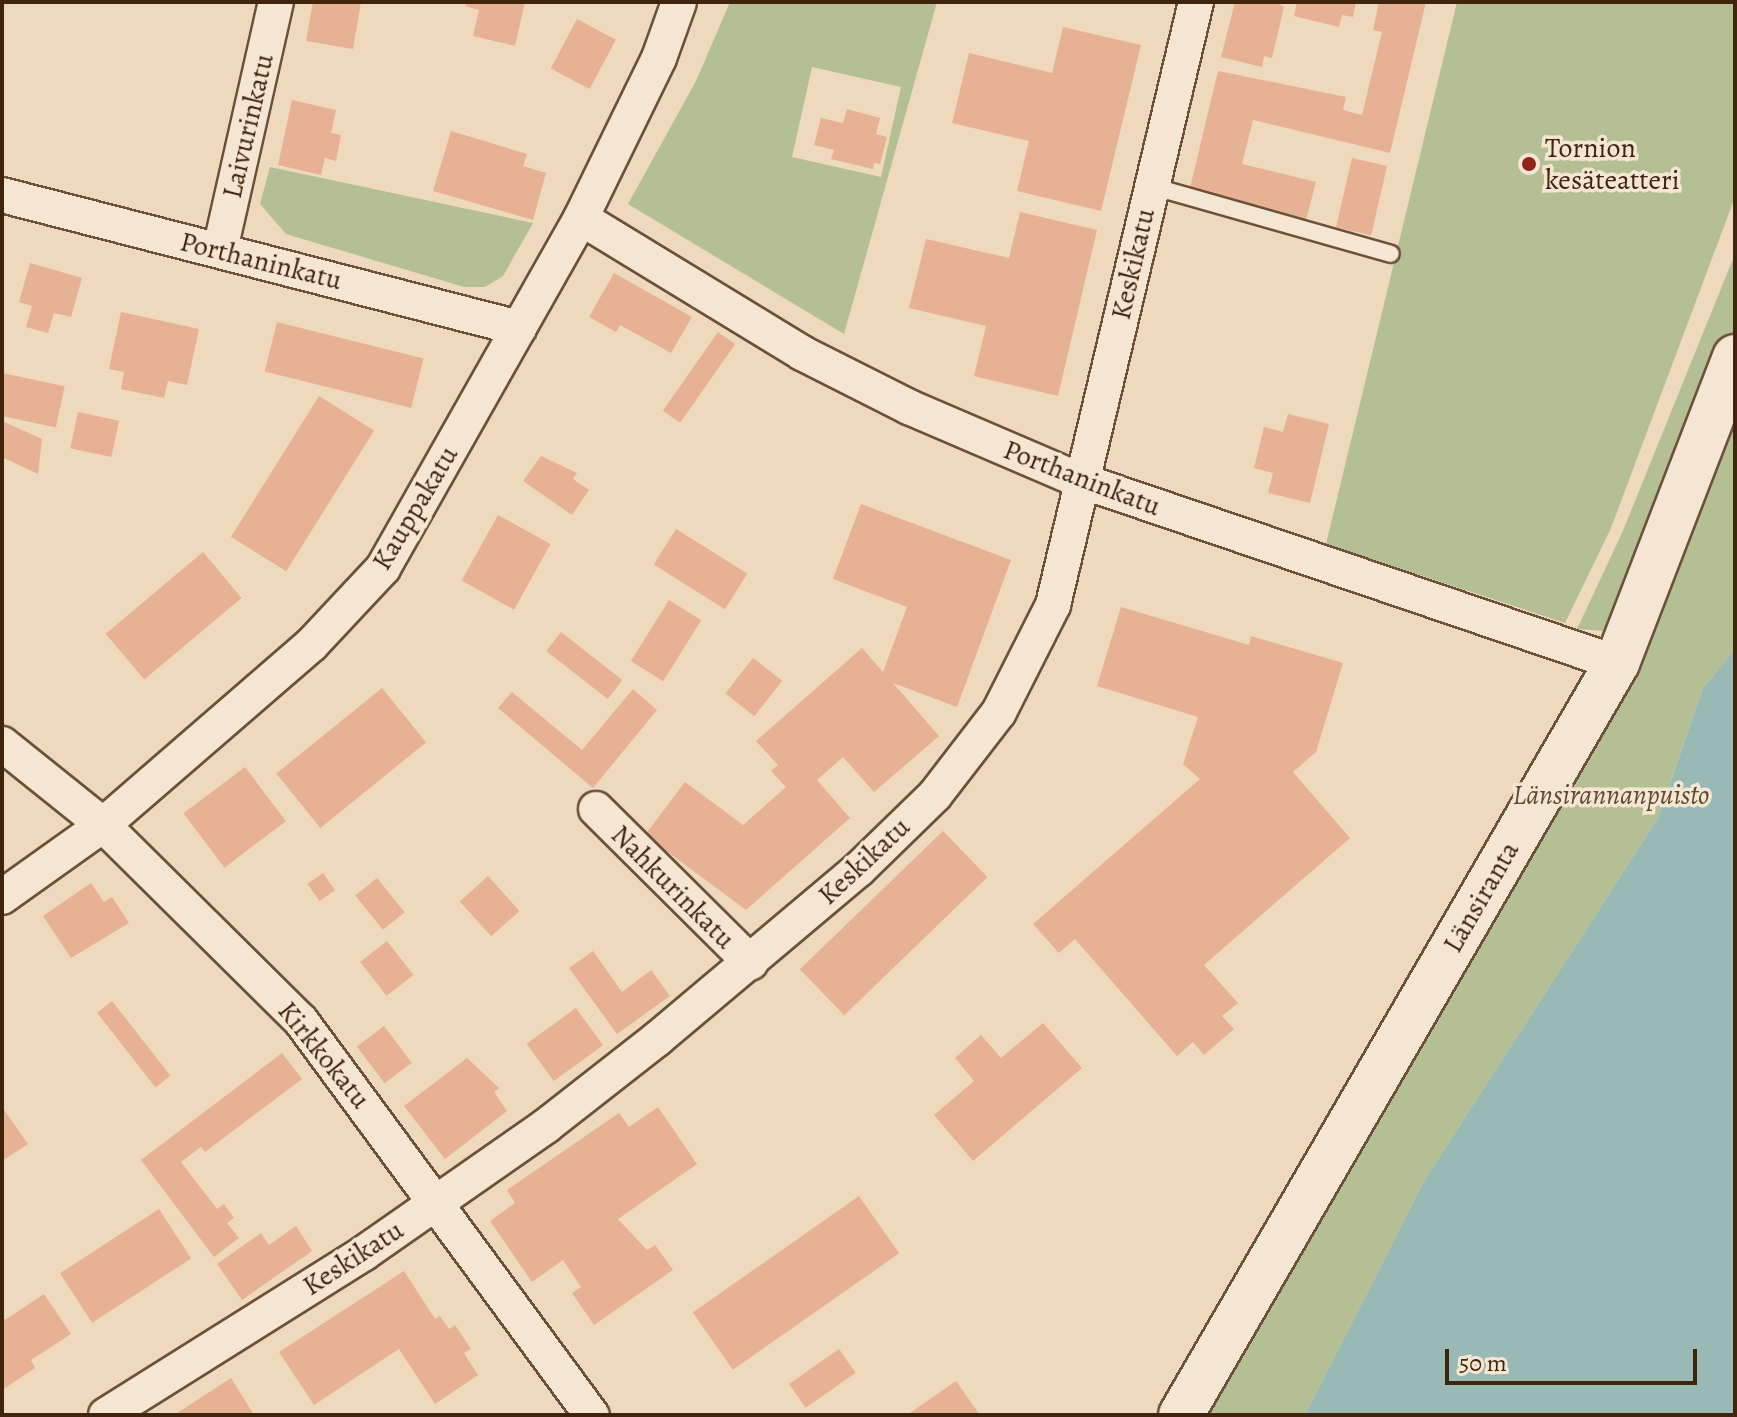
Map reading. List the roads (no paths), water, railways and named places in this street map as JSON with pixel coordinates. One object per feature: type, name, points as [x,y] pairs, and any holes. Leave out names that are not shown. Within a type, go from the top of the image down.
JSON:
[{"type":"street","name":"Laivurinkatu","points":[[220,250],[276,2]]},
{"type":"street","name":"Kauppakatu","points":[[2,897],[103,825],[312,644],[383,568],[581,218],[659,58],[679,2]]},
{"type":"street","name":"Keskikatu","points":[[106,1415],[437,1202],[546,1126],[751,963],[935,795],[999,712],[1053,605],[1196,2]]},
{"type":"street","name":"Porthaninkatu","points":[[2,195],[519,328]]},
{"type":"street","name":"Porthaninkatu","points":[[581,218],[802,353],[909,407],[1082,481],[1617,663]]},
{"type":"street","name":"Länsiranta","points":[[1181,1415],[1617,663],[1735,357]]},
{"type":"street","name":"Kirkkokatu","points":[[2,744],[103,825],[301,1021],[592,1415]]},
{"type":"street","name":"Nahkurinkatu","points":[[596,809],[751,963]]},
{"type":"lane","points":[[1151,186],[1391,254]]},
{"type":"water","points":[[1735,649],[1735,1415],[1305,1415],[1424,1181],[1658,818],[1703,688]]},
{"type":"place","name":"Tornion kesäteatteri","points":[[1529,164]]},
{"type":"park label","name":"Länsirannanpuisto","points":[[1611,795]]}]
